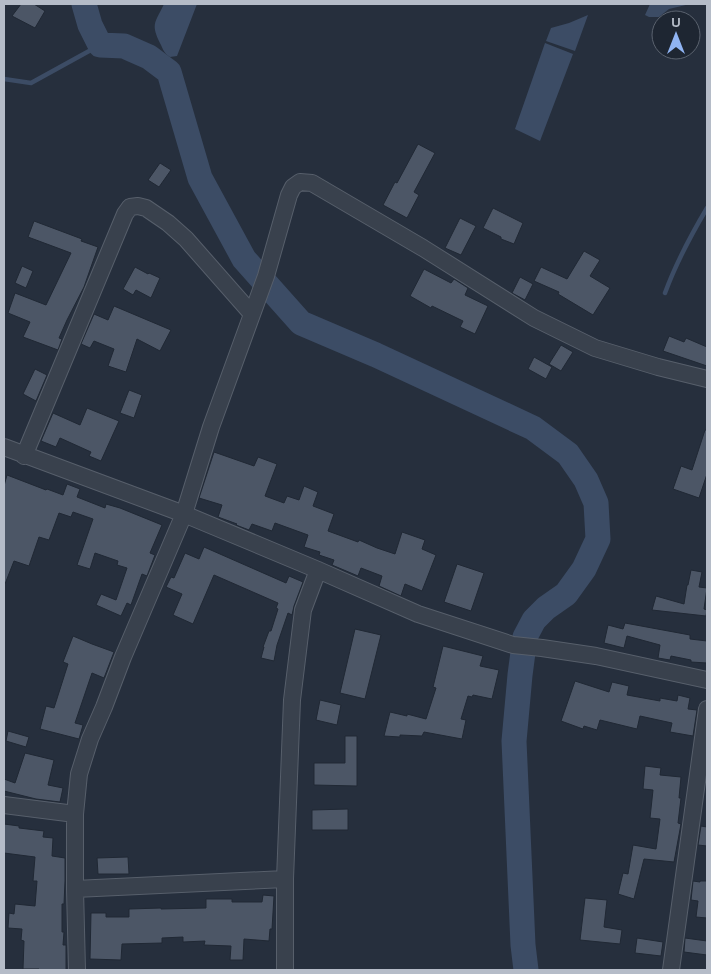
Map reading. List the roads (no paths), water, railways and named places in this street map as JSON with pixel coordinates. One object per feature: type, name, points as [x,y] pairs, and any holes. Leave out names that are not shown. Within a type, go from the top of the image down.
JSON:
[{"type":"street","points":[[77,970],[75,814],[79,774],[90,738],[184,514],[211,427],[266,276],[289,195],[293,187],[300,182],[312,183],[423,248],[534,318],[595,348],[707,379]]},
{"type":"street","points":[[24,456],[125,214],[130,207],[146,208],[168,223],[186,239],[254,310]]},
{"type":"street","points":[[4,447],[184,514],[418,614],[513,645],[596,656],[707,680]]},
{"type":"street","points":[[285,970],[285,879],[292,700],[304,610],[318,570]]},
{"type":"street","points":[[671,970],[707,709]]},
{"type":"street","points":[[4,805],[75,814]]},
{"type":"street","points":[[75,889],[285,879]]},
{"type":"water","points":[[164,4],[197,4],[177,56],[170,57],[165,53],[155,28],[156,20]]},
{"type":"water","points":[[650,4],[690,4],[668,10],[651,10],[651,17],[645,15]]},
{"type":"water","points":[[588,15],[575,51],[546,41],[551,28]]},
{"type":"water","points":[[545,43],[573,54],[540,141],[515,129]]},
{"type":"waterway","points":[[84,4],[90,25],[100,45],[124,46],[149,57],[169,72],[200,178],[244,259],[301,323],[376,355],[533,428],[568,454],[586,480],[596,503],[598,539],[584,569],[566,594],[546,608],[534,620],[525,637],[520,675],[514,741],[523,945],[526,970]]},
{"type":"waterway","points":[[4,79],[31,83],[100,45]]},
{"type":"waterway","points":[[665,293],[684,249],[707,208]]}]
